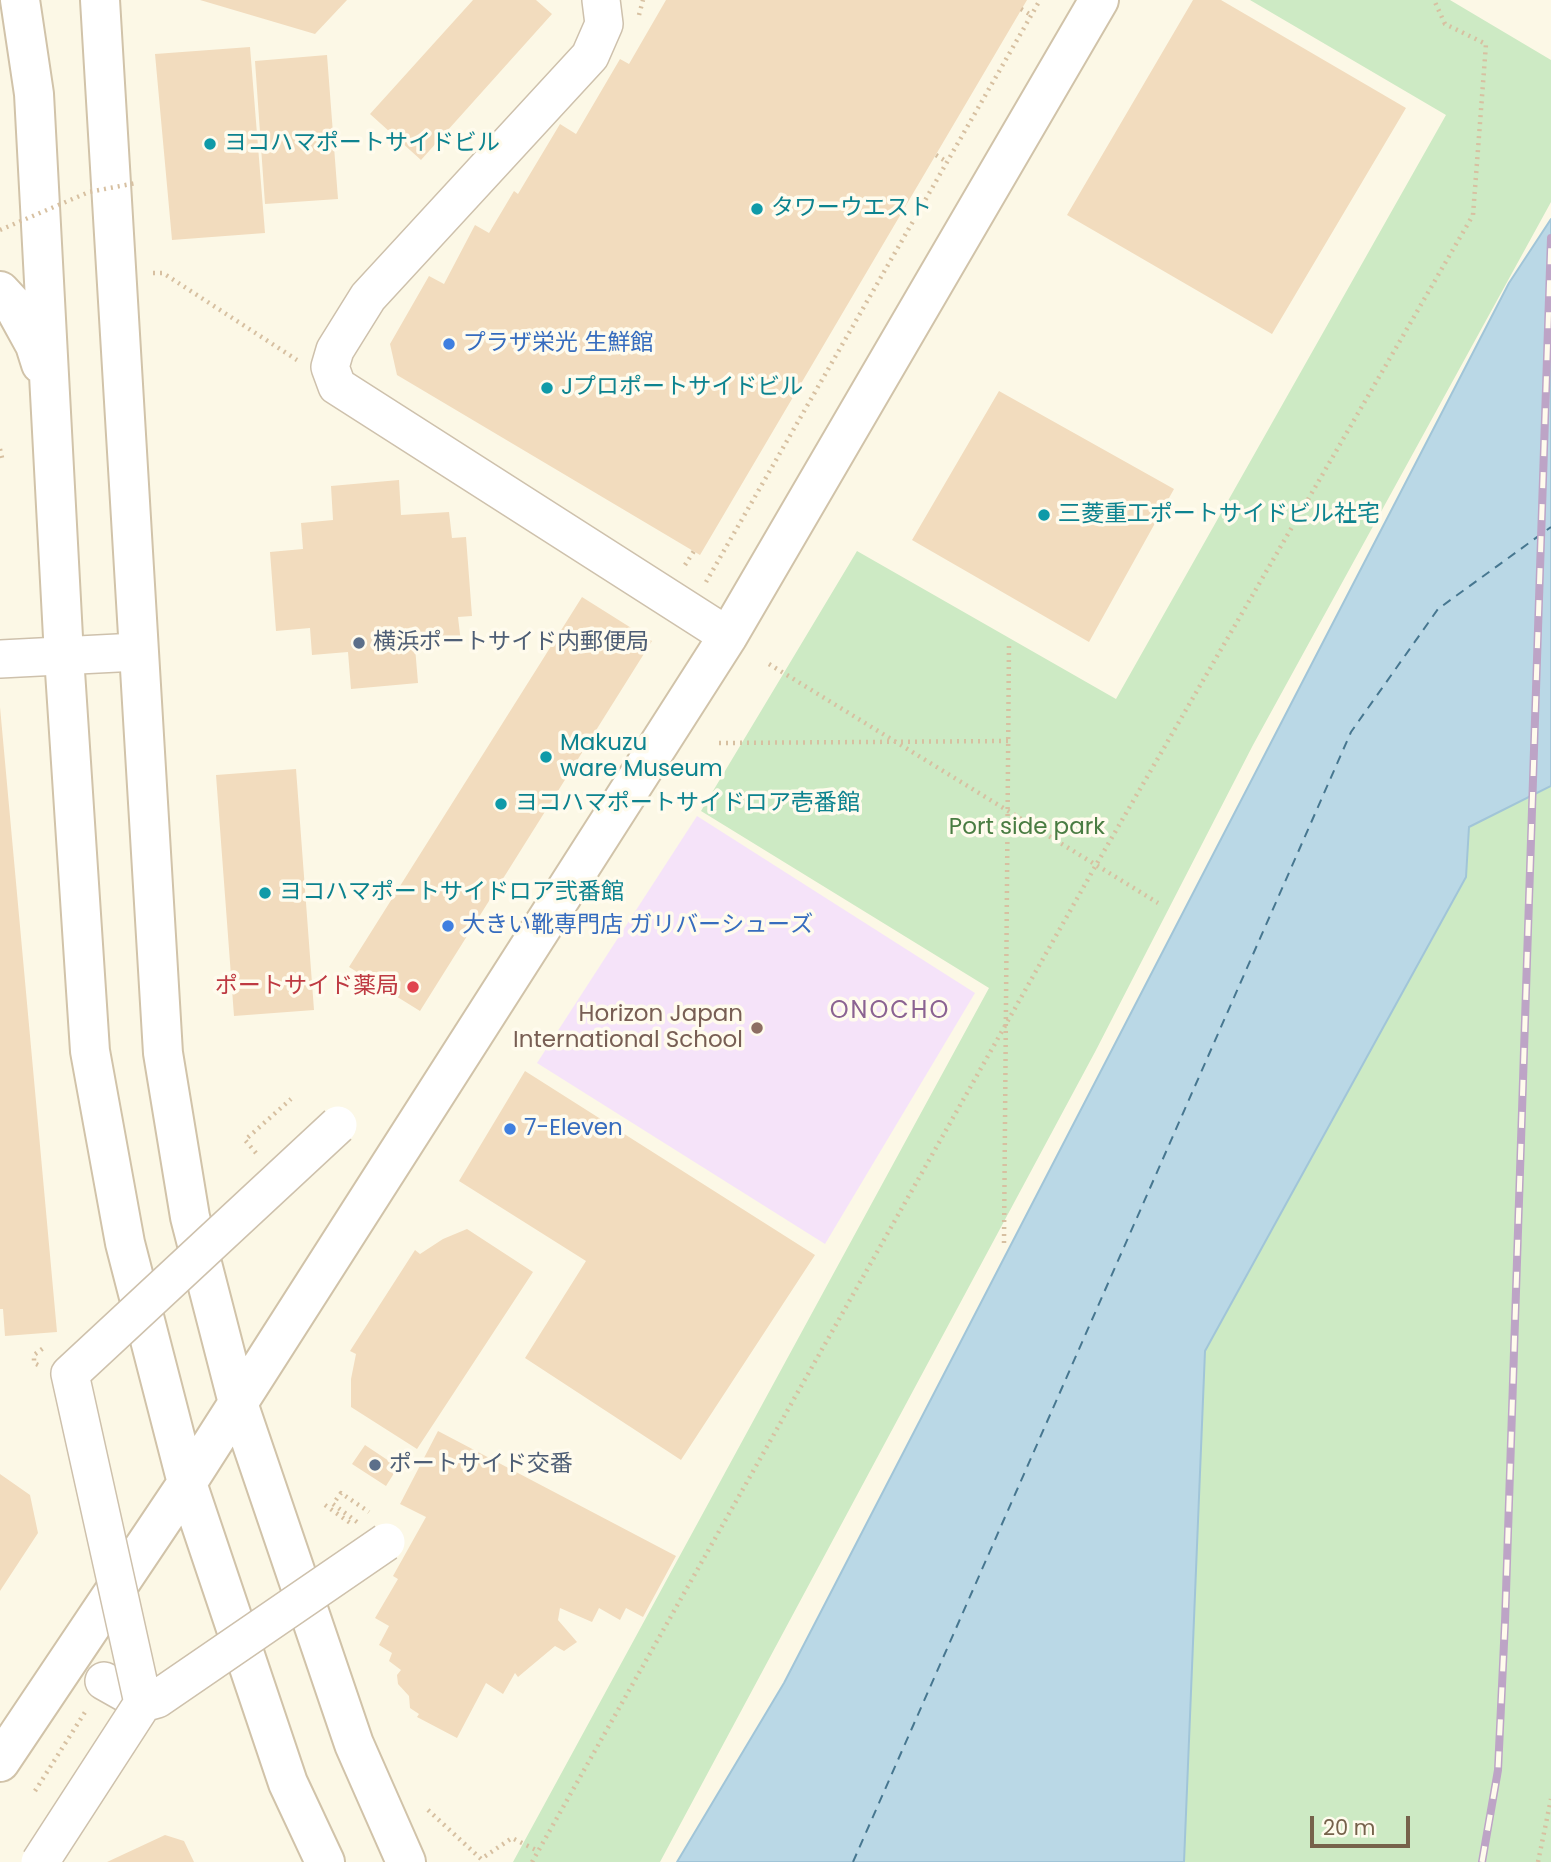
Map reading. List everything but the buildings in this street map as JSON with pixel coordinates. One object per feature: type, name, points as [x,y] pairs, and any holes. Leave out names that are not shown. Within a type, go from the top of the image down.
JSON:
[{"type":"street","points":[[20,0],[34,94],[64,656],[90,1051],[125,1243],[187,1483],[288,1783],[325,1862]]},
{"type":"street","points":[[100,0],[163,1053],[190,1217],[238,1403],[354,1744],[406,1862]]},
{"type":"street","points":[[601,0],[604,24],[590,56],[368,297],[335,350],[330,367],[337,386],[728,636]]},
{"type":"street","points":[[0,1762],[187,1483],[728,636],[1099,0]]},
{"type":"street","points":[[0,291],[13,305],[35,345],[50,389]]},
{"type":"street","points":[[0,659],[137,652]]},
{"type":"street","points":[[143,1703],[65,1370],[338,1125]]},
{"type":"street","points":[[40,1862],[143,1703],[157,1699],[369,1527]]},
{"type":"street","points":[[104,1681],[143,1703]]},
{"type":"path","points":[[638,19],[643,0]]},
{"type":"path","points":[[701,592],[1040,0]]},
{"type":"path","points":[[532,1862],[1096,865],[1473,215],[1486,44],[1444,24],[1434,0]]},
{"type":"path","points":[[1021,9],[1031,15]]},
{"type":"path","points":[[936,155],[947,162]]},
{"type":"path","points":[[0,230],[89,192],[136,183]]},
{"type":"path","points":[[145,274],[163,273],[337,386]]},
{"type":"path","points":[[0,449],[3,462]]},
{"type":"path","points":[[685,565],[694,551]]},
{"type":"path","points":[[673,558],[692,570]]},
{"type":"path","points":[[698,577],[705,585]]},
{"type":"path","points":[[1004,1243],[1009,643]]},
{"type":"path","points":[[769,664],[1158,903]]},
{"type":"path","points":[[719,744],[1008,741]]},
{"type":"path","points":[[259,1156],[245,1140],[291,1099]]},
{"type":"path","points":[[341,1493],[369,1527],[333,1504],[341,1493]]},
{"type":"path","points":[[325,1504],[369,1527]]},
{"type":"path","points":[[36,1791],[104,1681]]},
{"type":"path","points":[[1538,1862],[1551,1799]]},
{"type":"path","points":[[428,1810],[481,1859],[512,1838],[538,1851]]},
{"type":"shaded area","name":"Horizon Japan International School","points":[[697,816],[975,993],[825,1244],[537,1063]]},
{"type":"green space","name":"Port side park","points":[[1250,0],[1450,0],[1551,60],[1551,202],[1253,745],[1095,1052],[660,1862],[513,1862],[989,988],[701,811],[857,551],[1116,699],[1446,115]]},
{"type":"green space","points":[[1551,786],[1551,1862],[1184,1862],[1205,1351],[1466,877],[1469,827]]},
{"type":"water","points":[[1551,219],[1551,786],[1469,827],[1466,877],[1205,1351],[1184,1862],[677,1862],[784,1683],[1509,283]]},
{"type":"ferry route","points":[[853,1862],[1351,732],[1438,609],[1551,527]]},
{"type":"railway","points":[[1482,1862],[1498,1770],[1505,1622],[1551,238]]},
{"type":"place","name":"ヨコハマポートサイドビル","points":[[210,144]]},
{"type":"place","name":"タワーウエスト","points":[[757,209]]},
{"type":"place","name":"プラザ栄光 生鮮館","points":[[449,344]]},
{"type":"place","name":"Jプロポートサイドビル","points":[[547,388]]},
{"type":"place","name":"三菱重工ポートサイドビル社宅","points":[[1044,515]]},
{"type":"place","name":"横浜ポートサイド内郵便局","points":[[359,643]]},
{"type":"place","name":"Makuzu ware Museum","points":[[546,757]]},
{"type":"place","name":"ヨコハマポートサイドロア壱番館","points":[[501,804]]},
{"type":"place","name":"ヨコハマポートサイドロア弐番館","points":[[265,893]]},
{"type":"place","name":"大きい靴専門店 ガリバーシューズ","points":[[448,926]]},
{"type":"place","name":"ポートサイド薬局","points":[[413,987]]},
{"type":"place","name":"Horizon Japan International School","points":[[757,1028]]},
{"type":"place","name":"7-Eleven","points":[[510,1129]]},
{"type":"place","name":"ポートサイド交番","points":[[375,1465]]},
{"type":"district","name":"ONOCHO","points":[[890,1012]]}]
